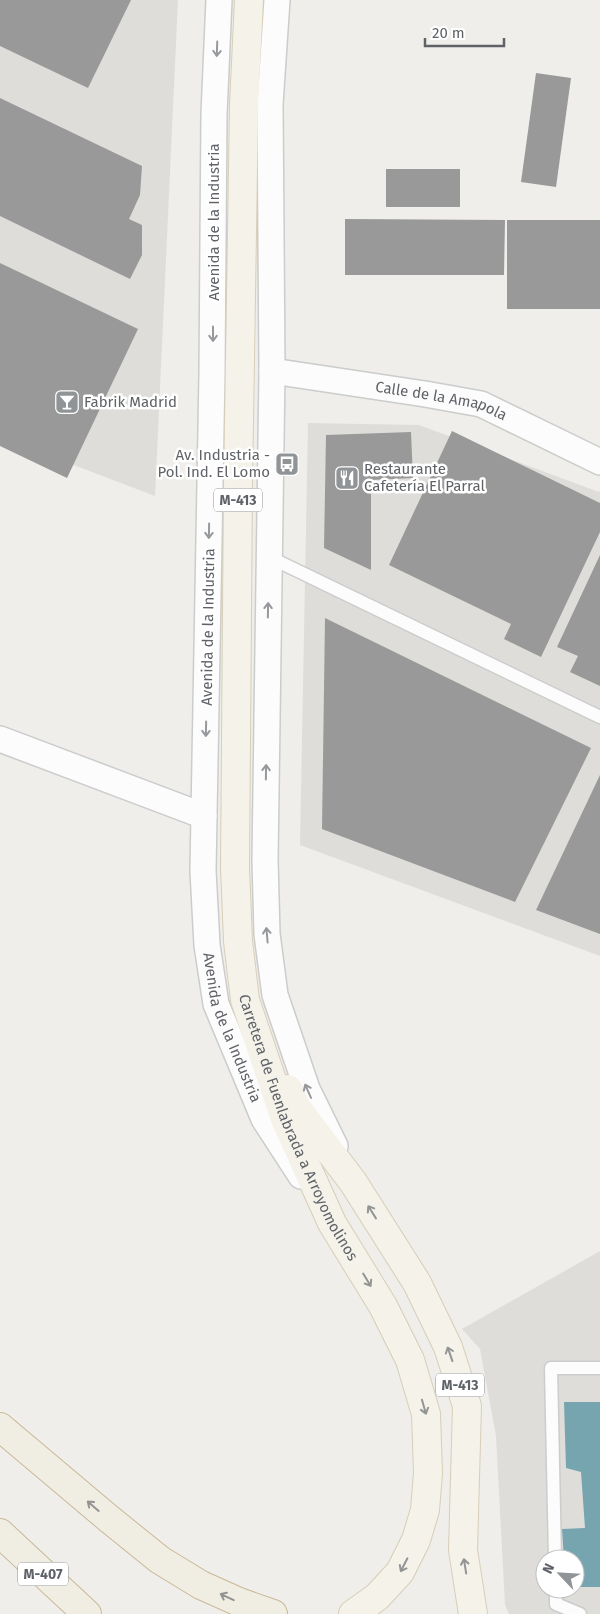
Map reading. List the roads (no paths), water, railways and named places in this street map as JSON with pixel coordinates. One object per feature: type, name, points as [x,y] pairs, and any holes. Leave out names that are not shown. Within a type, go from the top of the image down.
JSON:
[{"type":"highway","points":[[0,1427],[160,1560],[201,1585],[239,1602],[273,1614]]},
{"type":"highway","name":"M-407","points":[[0,1533],[87,1614]]},
{"type":"main road","name":"Avenida de la Industria","points":[[245,1000],[238,942],[235,858],[244,105],[249,0]]},
{"type":"main road","name":"Carretera de Fuenlabrada a Arroyomolinos","points":[[245,1000],[296,1107],[353,1182],[417,1283],[448,1347],[467,1406],[463,1550],[473,1614]]},
{"type":"main road","name":"Carretera de Fuenlabrada a Arroyomolinos","points":[[245,1000],[285,1119],[332,1223],[383,1306],[410,1360],[426,1414],[428,1473],[424,1510],[416,1540],[400,1572],[377,1596],[354,1614]]},
{"type":"street","name":"Avenida de la Industria","points":[[219,0],[214,114],[212,392],[203,871],[206,936],[216,1004],[264,1119],[332,1223]]},
{"type":"street","points":[[277,0],[270,104],[272,372],[265,860],[267,934],[275,995],[307,1088],[353,1182]]},
{"type":"street","name":"Calle de la Amapola","points":[[272,372],[425,394],[480,404],[600,462]]},
{"type":"street","points":[[0,739],[204,816]]},
{"type":"lane","points":[[269,557],[600,717]]},
{"type":"lane","points":[[555,1549],[552,1368],[600,1368]]},
{"type":"lane","points":[[556,1599],[556,1604],[580,1614]]},
{"type":"place","name":"Fabrik Madrid","points":[[67,402]]},
{"type":"place","name":"Av. Industria - Pol. Ind. El Lomo","points":[[287,464]]},
{"type":"place","name":"Restaurante Cafetería El Parral","points":[[347,478]]}]
